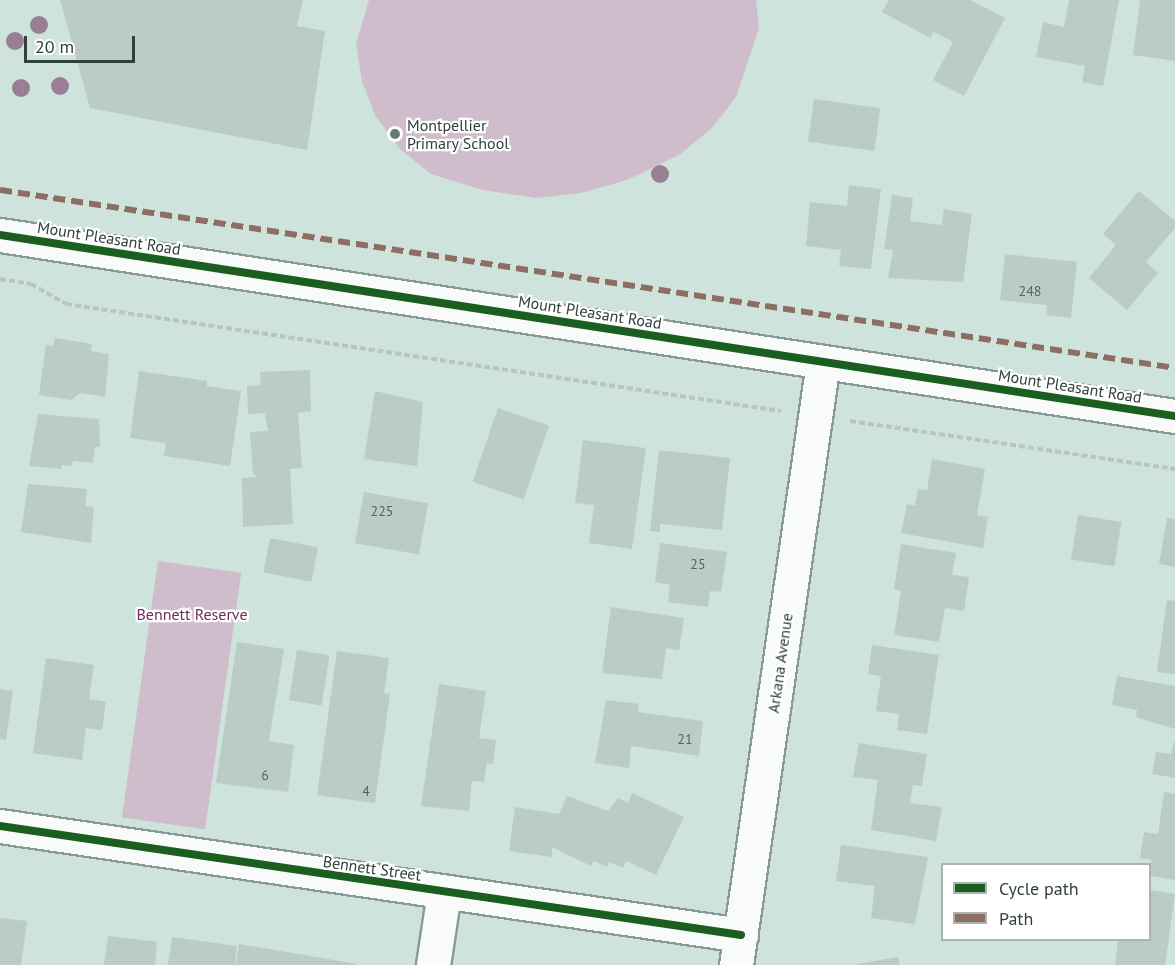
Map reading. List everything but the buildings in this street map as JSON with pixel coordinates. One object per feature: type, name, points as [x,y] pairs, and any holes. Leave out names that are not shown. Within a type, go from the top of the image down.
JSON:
[{"type":"street","name":"Mount Pleasant Road","points":[[0,235],[1175,416]]},
{"type":"street","name":"Arkana Avenue","points":[[738,950],[823,362]]},
{"type":"street","name":"Bennett Street","points":[[0,826],[444,892],[738,950]]},
{"type":"street","points":[[433,965],[444,892]]},
{"type":"path","points":[[0,279],[32,284],[66,304],[1175,469]]},
{"type":"green space","points":[[369,0],[756,0],[759,28],[736,97],[712,128],[679,155],[627,180],[581,193],[536,198],[483,190],[431,174],[400,149],[375,115],[362,81],[356,44]]},
{"type":"green space","name":"Bennett Reserve","points":[[158,561],[241,573],[205,829],[122,817]]},
{"type":"marked path","points":[[0,190],[1175,368]]},
{"type":"cycle path","points":[[0,235],[1175,416]]},
{"type":"cycle path","points":[[0,826],[741,935]]},
{"type":"place","name":"Montpellier Primary School","points":[[395,134]]}]
